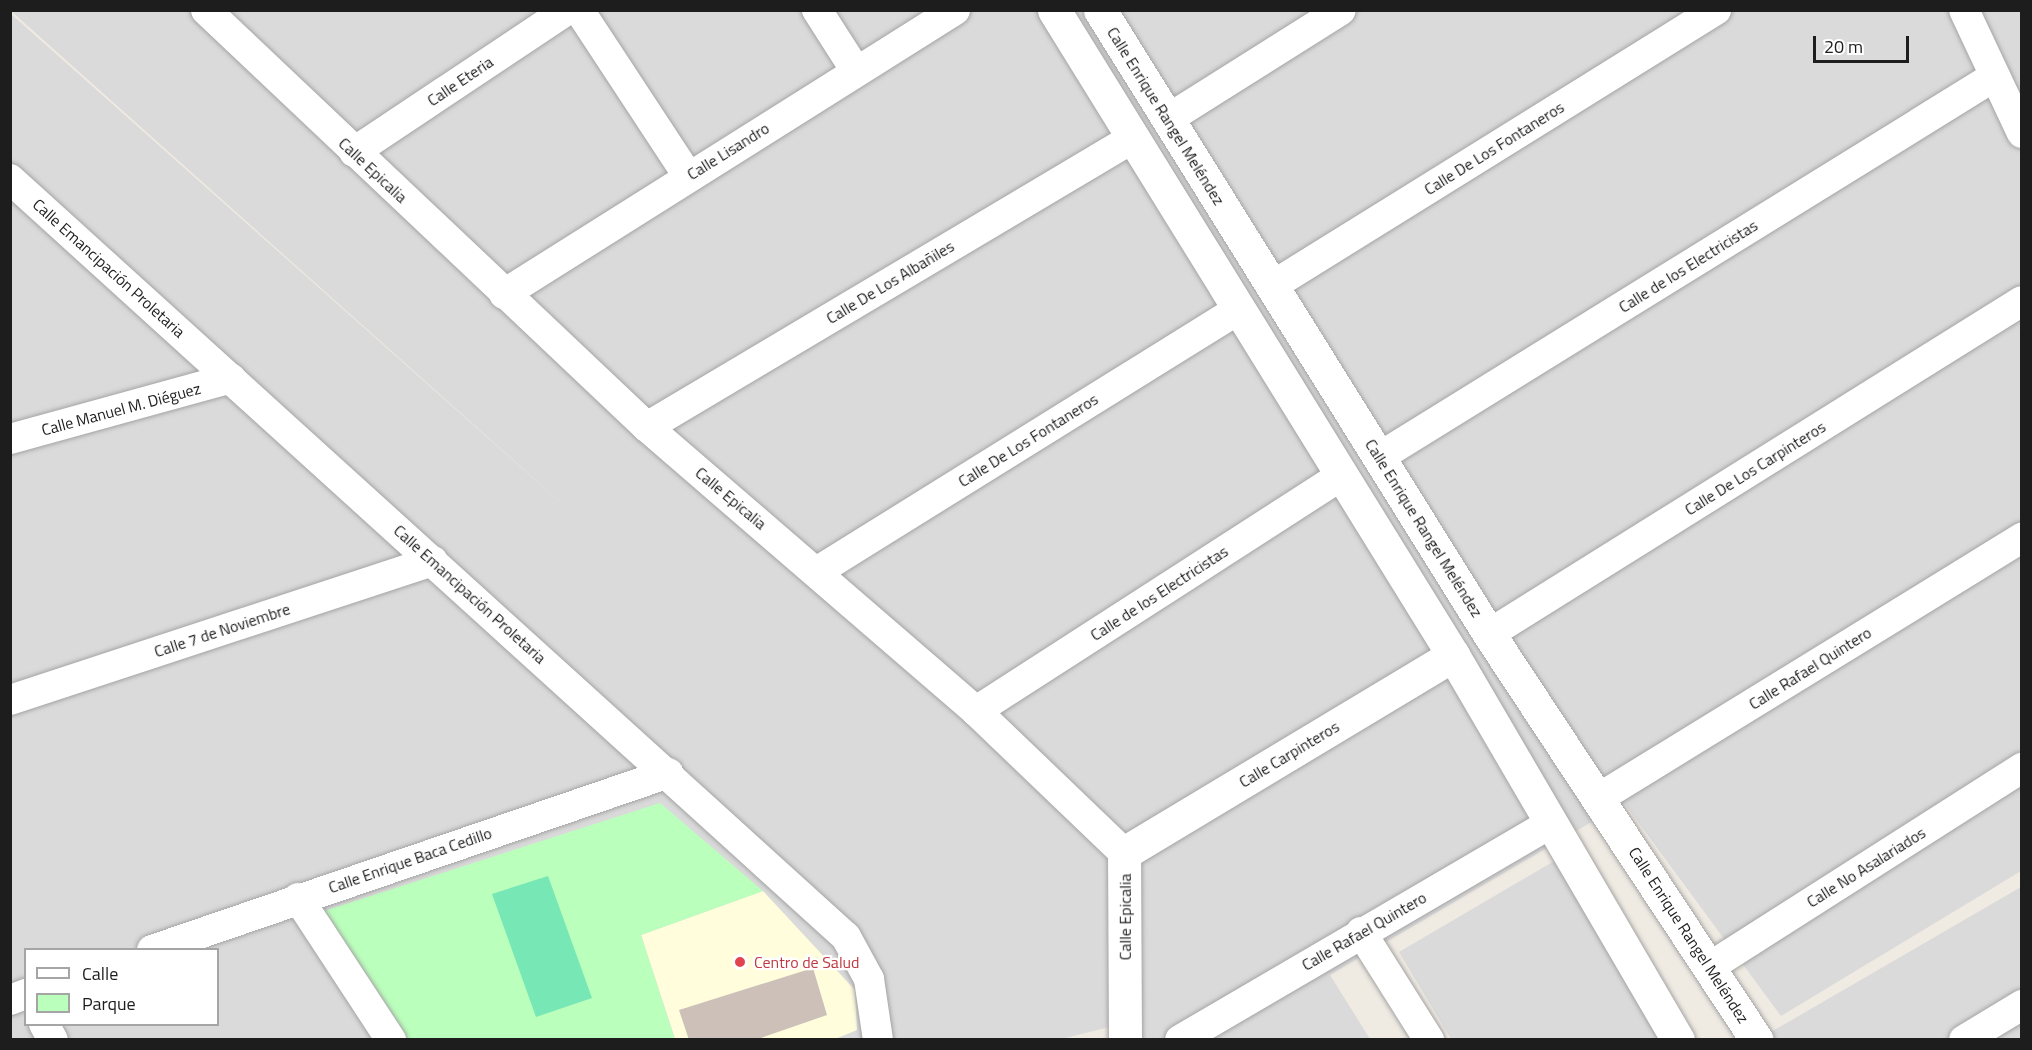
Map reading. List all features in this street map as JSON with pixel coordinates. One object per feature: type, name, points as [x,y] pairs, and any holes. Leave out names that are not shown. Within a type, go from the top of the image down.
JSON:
[{"type":"street","name":"Calle Epicalia","points":[[206,10],[647,427],[818,571],[976,711],[1124,853],[1125,1040]]},
{"type":"street","name":"Calle Eteria","points":[[354,152],[567,10]]},
{"type":"street","points":[[579,10],[688,176]]},
{"type":"street","points":[[817,10],[856,71]]},
{"type":"street","name":"Calle Lisandro","points":[[504,294],[688,176],[955,10]]},
{"type":"street","points":[[1054,10],[1453,655],[1549,824],[1678,1040]]},
{"type":"street","name":"Calle Enrique Rangel Meléndez","points":[[1100,10],[1381,456],[1489,634],[1711,966],[1757,1040]]},
{"type":"street","points":[[1168,118],[1341,10]]},
{"type":"street","name":"Calle De Los Fontaneros","points":[[1272,286],[1716,10]]},
{"type":"street","points":[[1964,10],[2022,133]]},
{"type":"street","name":"Calle de los Electricistas","points":[[1381,456],[1995,76]]},
{"type":"street","name":"Calle De Los Albañiles","points":[[647,427],[1133,138]]},
{"type":"street","name":"Calle Emancipación Proletaria","points":[[10,179],[669,773],[846,937],[869,979],[878,1040]]},
{"type":"street","name":"Calle De Los Carpinteros","points":[[1489,634],[2022,302]]},
{"type":"street","name":"Calle De Los Fontaneros","points":[[818,571],[1239,309]]},
{"type":"street","name":"Calle Manuel M. Diéguez","points":[[10,439],[231,378]]},
{"type":"street","name":"Calle de los Electricistas","points":[[976,711],[1342,475]]},
{"type":"street","name":"Calle Rafael Quintero","points":[[1599,798],[2022,538]]},
{"type":"street","name":"Calle 7 de Noviembre","points":[[10,700],[433,561]]},
{"type":"street","name":"Calle Carpinteros","points":[[1124,853],[1453,655]]},
{"type":"street","name":"Calle No Asalariados","points":[[1711,966],[2022,768]]},
{"type":"street","name":"Calle Enrique Baca Cedillo","points":[[158,948],[298,898],[669,773]]},
{"type":"street","name":"Calle Rafael Quintero","points":[[1180,1040],[1360,932],[1549,824]]},
{"type":"street","points":[[298,898],[391,1040]]},
{"type":"street","points":[[1360,932],[1429,1040]]},
{"type":"street","points":[[1964,1040],[2022,1005]]},
{"type":"street","points":[[45,1026],[53,1040]]},
{"type":"shaded area","points":[[11,11],[2021,11],[2021,871],[1781,1016],[1624,803],[1330,975],[1370,1039],[1139,1039],[1138,1020],[1057,1040],[11,1039],[10,13],[596,534]]},
{"type":"shaded area","points":[[1568,853],[1665,1039],[1451,1039],[1399,952]]},
{"type":"shaded area","points":[[2021,887],[2021,1039],[1759,1039]]},
{"type":"shaded area","name":"Centro de Salud","points":[[763,891],[855,990],[857,1030],[835,1039],[675,1039],[641,935]]},
{"type":"green space","points":[[660,803],[763,891],[641,935],[675,1040],[406,1039],[324,911]]},
{"type":"green space","points":[[548,876],[592,998],[536,1017],[492,894]]},
{"type":"building","points":[[813,968],[827,1015],[755,1040],[689,1040],[679,1010]]},
{"type":"place","name":"Centro de Salud","points":[[740,962]]}]
